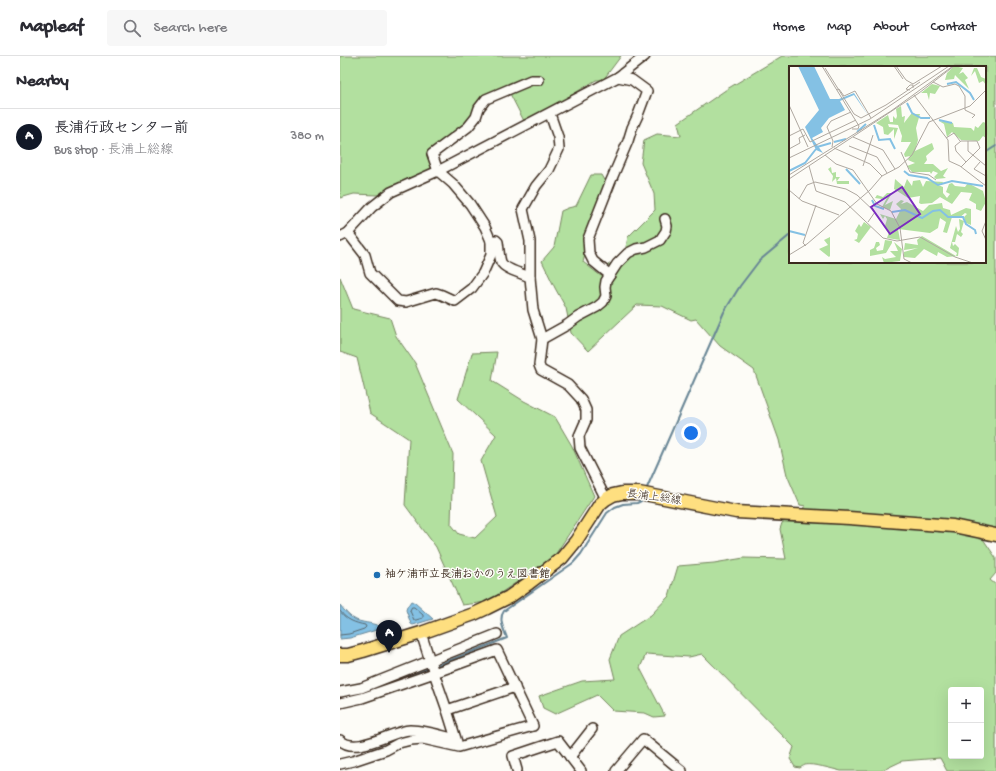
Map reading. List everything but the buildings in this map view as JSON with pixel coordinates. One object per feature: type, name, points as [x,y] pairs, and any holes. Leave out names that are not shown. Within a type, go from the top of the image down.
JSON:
[{"type":"main road","name":"長浦上総線","points":[[340,655],[363,651],[421,633],[474,614],[509,597],[541,575],[562,558],[570,550],[600,504],[613,495],[622,492],[644,494],[736,512],[849,518],[953,526],[996,535]]},
{"type":"street","points":[[539,80],[531,80],[486,99],[479,108],[476,117],[468,127],[432,154],[438,171],[453,184],[470,204],[485,227],[491,241],[491,255],[483,273],[472,288],[455,302],[436,293],[406,302],[398,301],[370,273],[364,255],[344,235],[372,207],[391,192],[438,171],[618,78],[645,56]]},
{"type":"street","points":[[610,275],[593,261],[589,253],[588,239],[647,91],[632,80],[618,78]]},
{"type":"street","points":[[550,114],[558,137],[559,149],[549,170],[536,186],[523,209],[530,241],[530,277],[533,310],[542,339],[539,365],[541,370],[568,385],[581,399],[586,410],[586,420],[579,436],[580,448],[606,499]]},
{"type":"street","points":[[542,339],[578,317],[597,308],[606,296],[606,281],[617,264],[628,253],[636,249],[646,247],[660,240],[666,231],[667,226],[665,219]]},
{"type":"street","points":[[491,241],[496,240],[498,242],[503,265],[530,277]]},
{"type":"street","points":[[421,633],[457,743]]},
{"type":"street","points":[[340,703],[362,698],[432,667],[497,634]]},
{"type":"street","points":[[340,692],[361,688],[497,650],[533,726],[457,743],[424,739],[411,740],[400,743],[386,750],[340,764]]},
{"type":"street","points":[[447,710],[515,687]]},
{"type":"street","points":[[570,757],[592,729]]},
{"type":"street","points":[[340,740],[343,743],[354,746],[410,730],[426,731],[457,743]]},
{"type":"street","points":[[616,771],[643,739],[680,770]]},
{"type":"street","points":[[516,771],[513,756],[558,741],[581,771]]},
{"type":"green space","points":[[340,56],[621,56],[603,80],[596,80],[567,98],[524,121],[506,86],[465,125],[430,152],[435,167],[377,195],[354,194],[340,198]]},
{"type":"green space","points":[[782,56],[996,56],[996,532],[983,539],[996,558],[996,573],[990,580],[996,585],[996,771],[947,771],[940,758],[902,761],[881,771],[841,771],[823,766],[812,765],[805,765],[800,768],[795,767],[790,759],[794,747],[702,654],[689,657],[646,654],[640,668],[665,716],[654,717],[645,713],[613,711],[597,695],[555,714],[543,708],[539,696],[582,681],[615,679],[610,659],[619,636],[651,615],[669,596],[678,566],[714,563],[744,558],[786,559],[780,529],[782,523],[806,506],[800,505],[787,475],[779,440],[754,370],[720,346],[696,319],[691,320],[662,306],[637,305],[588,351],[571,333],[566,308],[542,261],[554,247],[561,211],[576,206],[591,175],[601,175],[605,182],[583,262],[601,276],[608,265],[613,262],[622,267],[628,237],[655,210],[654,194],[641,163],[644,140],[657,134],[681,136],[678,123],[727,89]]},
{"type":"green space","points":[[340,277],[353,309],[390,318],[396,336],[415,363],[453,454],[451,524],[459,534],[475,538],[497,517],[481,461],[496,435],[458,399],[472,353],[497,352],[492,381],[524,401],[555,417],[572,446],[594,496],[553,558],[487,602],[462,605],[436,547],[405,505],[409,439],[370,413],[357,358],[340,352]]},
{"type":"water","points":[[411,601],[433,619],[413,625],[411,624],[406,610]]},
{"type":"water","points":[[340,605],[353,619],[383,628],[350,638],[340,639]]},
{"type":"waterway","points":[[986,152],[996,146]]},
{"type":"waterway","points":[[646,490],[724,312],[740,286],[759,261],[789,236]]},
{"type":"waterway","points":[[435,666],[507,638],[502,621],[502,614],[504,611],[573,563],[581,554],[607,513],[615,507],[623,504],[637,503],[641,501],[642,498]]},
{"type":"waterway","points":[[394,682],[429,668]]},
{"type":"place","name":"袖ケ浦市立長浦おかのうえ図書館","points":[[377,575]]},
{"type":"place","name":"長浦行政センター前","points":[[389,653]]}]
